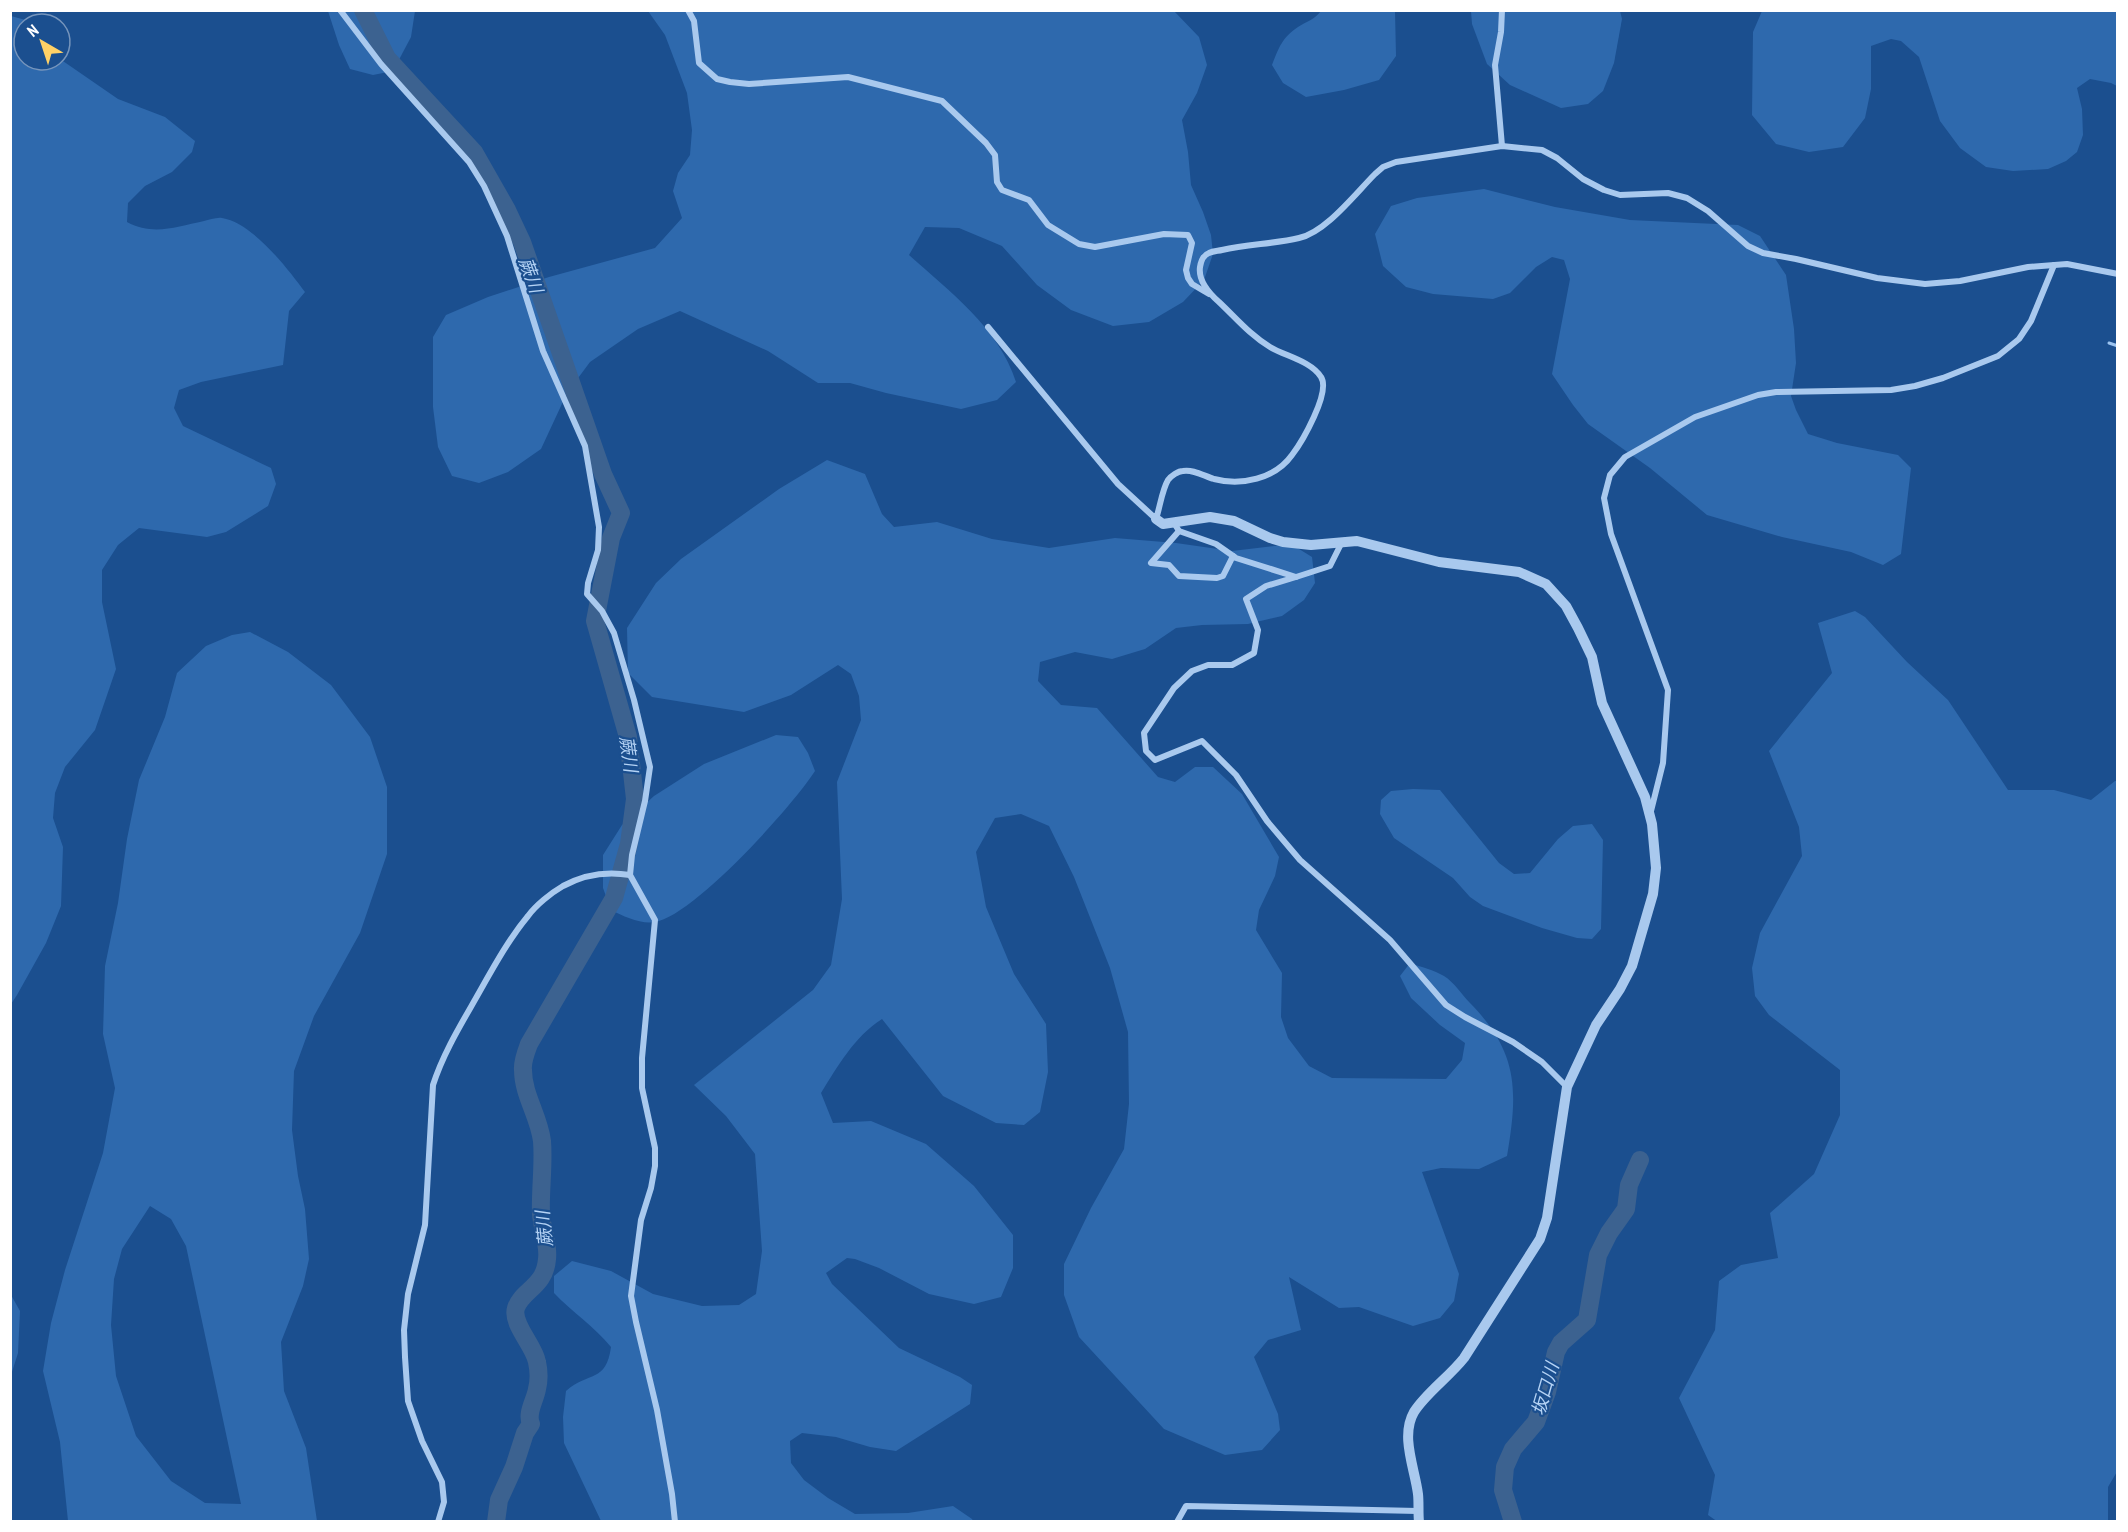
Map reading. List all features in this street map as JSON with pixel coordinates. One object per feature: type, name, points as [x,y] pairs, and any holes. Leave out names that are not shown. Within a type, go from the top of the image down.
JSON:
[{"type":"street","points":[[339,10],[381,64],[469,162],[484,186],[507,236],[543,351],[585,446],[599,527],[598,550],[587,594],[602,611],[614,633],[637,710],[650,766],[630,875],[655,920],[642,1058],[642,1088],[655,1149],[655,1166],[641,1220],[632,1296],[657,1410],[675,1521]]},
{"type":"street","points":[[688,10],[694,21],[699,63],[717,79],[749,84],[848,77],[942,101],[986,143],[995,155],[997,182],[1002,190],[1029,200],[1048,225],[1079,244],[1095,247],[1164,234],[1188,235],[1192,243],[1186,270],[1192,284],[1214,298],[1251,334],[1313,369],[1322,378],[1324,388],[1312,421],[1297,447],[1281,466],[1268,475],[1248,480],[1216,480],[1195,472],[1184,471],[1174,474],[1168,480],[1156,519]]},
{"type":"street","points":[[1502,10],[1495,65],[1502,146]]},
{"type":"street","points":[[1214,298],[1202,280],[1200,271],[1202,260],[1208,253],[1243,244],[1299,238],[1311,234],[1383,167],[1396,162],[1502,146],[1542,150],[1557,158],[1583,179],[1620,195],[1668,194],[1687,198],[1708,211],[1748,246],[1762,253],[1877,278],[1925,284],[1960,281],[2028,267],[2067,264],[2118,274]]},
{"type":"street","points":[[1650,814],[1663,763],[1668,690],[1611,534],[1604,498],[1610,475],[1625,458],[1695,417],[1758,395],[1776,392],[1899,388],[1943,378],[1998,356],[2019,339],[2031,321],[2054,265]]},
{"type":"street","points":[[988,327],[1118,484],[1156,519],[1163,524],[1216,544],[1233,556],[1296,577]]},
{"type":"street","points":[[1177,1521],[1186,1506],[1419,1516],[1418,1494],[1409,1439],[1409,1425],[1413,1413],[1464,1358],[1540,1239],[1547,1218],[1567,1087],[1596,1025],[1632,966],[1653,894],[1656,868],[1650,814],[1645,797],[1602,703],[1587,644],[1566,606],[1546,584],[1519,572],[1438,562],[1357,541],[1311,544],[1283,542],[1234,521],[1210,516],[1194,518],[1176,527],[1151,563],[1169,566],[1179,576],[1217,578],[1223,576],[1233,556]]},
{"type":"street","points":[[1342,541],[1330,566],[1266,586],[1246,599],[1258,630],[1254,653],[1232,665],[1208,664],[1192,671],[1174,688],[1144,733],[1146,751],[1155,760],[1202,741],[1236,775],[1267,821],[1300,860],[1390,940],[1446,1005],[1513,1042],[1542,1062],[1567,1087]]},
{"type":"street","points":[[438,1521],[444,1502],[442,1482],[422,1441],[408,1401],[405,1348],[408,1294],[425,1225],[433,1085],[438,1069],[492,970],[528,915],[563,886],[591,874],[609,872],[630,875]]},
{"type":"shaded area","points":[[328,11],[415,11],[411,37],[393,71],[373,75],[350,69]]},
{"type":"shaded area","points":[[648,11],[1174,11],[1199,37],[1207,65],[1197,93],[1182,120],[1191,185],[1211,235],[1213,254],[1204,280],[1183,302],[1149,322],[1113,326],[1071,310],[1037,285],[1002,246],[959,228],[925,227],[909,255],[971,312],[998,344],[1016,382],[997,400],[961,409],[850,383],[818,383],[768,351],[680,311],[638,329],[590,362],[567,393],[541,449],[508,472],[479,483],[452,476],[438,447],[433,407],[433,337],[446,315],[488,297],[549,277],[655,248],[682,218],[673,191],[678,173],[690,155],[692,130],[687,93],[665,35]]},
{"type":"shaded area","points":[[1321,11],[1395,11],[1396,56],[1379,80],[1344,90],[1306,97],[1283,83],[1272,65],[1279,48],[1293,31]]},
{"type":"shaded area","points":[[1471,11],[1620,11],[1622,19],[1614,63],[1603,91],[1588,104],[1561,108],[1510,85],[1487,64],[1472,24]]},
{"type":"shaded area","points":[[1762,11],[2117,11],[2117,86],[2090,79],[2077,88],[2082,109],[2083,135],[2077,152],[2066,161],[2048,169],[2013,171],[1986,167],[1960,148],[1940,121],[1919,57],[1901,41],[1891,39],[1871,46],[1871,89],[1865,118],[1843,147],[1809,152],[1776,144],[1752,115],[1753,32]]},
{"type":"shaded area","points":[[11,16],[12,72],[72,72],[72,67],[118,99],[165,117],[195,141],[192,152],[172,172],[145,186],[128,203],[127,222],[146,229],[165,229],[218,218],[234,222],[257,237],[305,292],[289,311],[283,365],[201,382],[179,390],[174,408],[183,426],[271,468],[276,484],[268,506],[226,532],[207,537],[139,528],[118,545],[102,570],[102,602],[116,669],[95,730],[65,767],[55,793],[53,818],[63,847],[61,906],[46,943],[11,1004]]},
{"type":"shaded area","points":[[1484,189],[1555,207],[1630,220],[1738,225],[1760,236],[1786,275],[1794,329],[1796,363],[1791,396],[1808,434],[1837,443],[1898,455],[1911,468],[1901,554],[1883,565],[1851,552],[1782,537],[1707,515],[1650,468],[1588,424],[1552,374],[1570,279],[1564,260],[1552,257],[1536,267],[1510,293],[1493,299],[1433,294],[1406,287],[1383,266],[1375,234],[1391,206],[1417,198]]},
{"type":"shaded area","points":[[827,460],[865,474],[882,514],[894,527],[937,522],[992,539],[1049,548],[1115,538],[1232,551],[1291,544],[1312,557],[1315,583],[1304,600],[1282,616],[1248,624],[1176,628],[1145,649],[1112,659],[1075,652],[1040,662],[1038,681],[1061,705],[1097,708],[1158,777],[1175,782],[1195,767],[1213,767],[1242,794],[1279,857],[1275,876],[1259,910],[1256,930],[1282,973],[1281,1017],[1288,1038],[1309,1066],[1332,1078],[1446,1079],[1462,1060],[1465,1043],[1440,1025],[1411,998],[1400,976],[1410,963],[1436,972],[1451,982],[1486,1021],[1506,1056],[1513,1092],[1513,1112],[1507,1156],[1479,1169],[1441,1168],[1422,1172],[1459,1274],[1454,1301],[1440,1318],[1413,1326],[1359,1307],[1339,1308],[1289,1277],[1301,1330],[1268,1340],[1254,1357],[1278,1414],[1280,1430],[1262,1450],[1225,1455],[1164,1429],[1079,1337],[1064,1295],[1064,1264],[1091,1208],[1124,1149],[1129,1104],[1128,1032],[1110,968],[1074,877],[1049,826],[1021,814],[995,818],[976,852],[986,907],[1014,974],[1046,1024],[1048,1072],[1040,1112],[1024,1125],[996,1123],[943,1096],[882,1019],[855,1043],[821,1093],[833,1123],[871,1121],[926,1144],[974,1186],[1013,1235],[1013,1268],[1001,1297],[974,1304],[929,1294],[879,1268],[855,1259],[847,1258],[826,1273],[832,1284],[899,1348],[972,1385],[970,1404],[896,1451],[870,1447],[836,1437],[802,1433],[790,1441],[791,1463],[804,1480],[855,1514],[908,1513],[953,1506],[973,1521],[601,1521],[564,1443],[563,1417],[566,1391],[601,1371],[609,1358],[611,1347],[554,1293],[554,1276],[572,1261],[611,1271],[653,1294],[702,1306],[739,1305],[756,1294],[762,1251],[755,1154],[726,1116],[694,1085],[813,990],[831,965],[842,899],[837,782],[861,720],[859,696],[851,674],[838,665],[791,695],[744,712],[652,697],[628,673],[627,628],[656,583],[681,559],[779,489]]},
{"type":"shaded area","points":[[1855,611],[1865,617],[1907,662],[1948,700],[2008,790],[2054,790],[2091,800],[2117,781],[2118,1470],[2108,1487],[2108,1521],[1718,1522],[1708,1515],[1715,1475],[1679,1398],[1715,1330],[1719,1281],[1741,1265],[1778,1258],[1770,1213],[1814,1174],[1840,1115],[1840,1070],[1769,1015],[1755,996],[1752,968],[1760,933],[1802,856],[1799,827],[1769,751],[1832,673],[1818,623]]},
{"type":"shaded area","points":[[250,632],[288,652],[331,685],[370,737],[387,787],[387,854],[360,933],[314,1016],[294,1071],[292,1130],[305,1209],[309,1259],[303,1286],[281,1342],[284,1391],[306,1448],[317,1521],[68,1521],[60,1442],[43,1371],[51,1323],[65,1270],[103,1153],[115,1088],[103,1034],[105,966],[118,903],[127,839],[139,780],[165,717],[177,673],[206,646],[232,635]],"holes":[[[150,1206],[171,1219],[186,1246],[241,1504],[205,1503],[171,1481],[136,1436],[116,1376],[111,1325],[114,1279],[122,1249]]]},
{"type":"shaded area","points":[[776,735],[798,737],[815,771],[766,831],[720,878],[676,913],[659,921],[641,922],[611,910],[603,888],[603,855],[622,825],[654,796],[704,764]]},
{"type":"shaded area","points":[[1440,790],[1499,863],[1514,874],[1530,873],[1558,839],[1573,826],[1592,824],[1603,840],[1601,929],[1592,939],[1577,938],[1542,928],[1483,906],[1470,897],[1453,878],[1394,838],[1380,814],[1381,800],[1391,791]]},
{"type":"shaded area","points":[[11,1295],[20,1311],[18,1353],[11,1375]]},
{"type":"waterway","name":"蕨川","points":[[363,10],[387,58],[474,152],[507,210],[522,242],[603,474],[621,513],[611,538],[595,621],[628,737],[635,799],[629,844],[614,898],[529,1044],[524,1060],[524,1079],[542,1141],[541,1214],[547,1254],[542,1276],[516,1308],[517,1321],[535,1355],[538,1383],[530,1411],[531,1424],[525,1433],[514,1467],[499,1500],[496,1522]]},
{"type":"waterway","points":[[2109,343],[2118,346]]},
{"type":"waterway","name":"坂口川","points":[[1513,1522],[1503,1490],[1505,1467],[1513,1449],[1536,1422],[1547,1392],[1556,1352],[1561,1343],[1587,1320],[1598,1255],[1609,1233],[1626,1209],[1629,1185],[1640,1160]]}]
